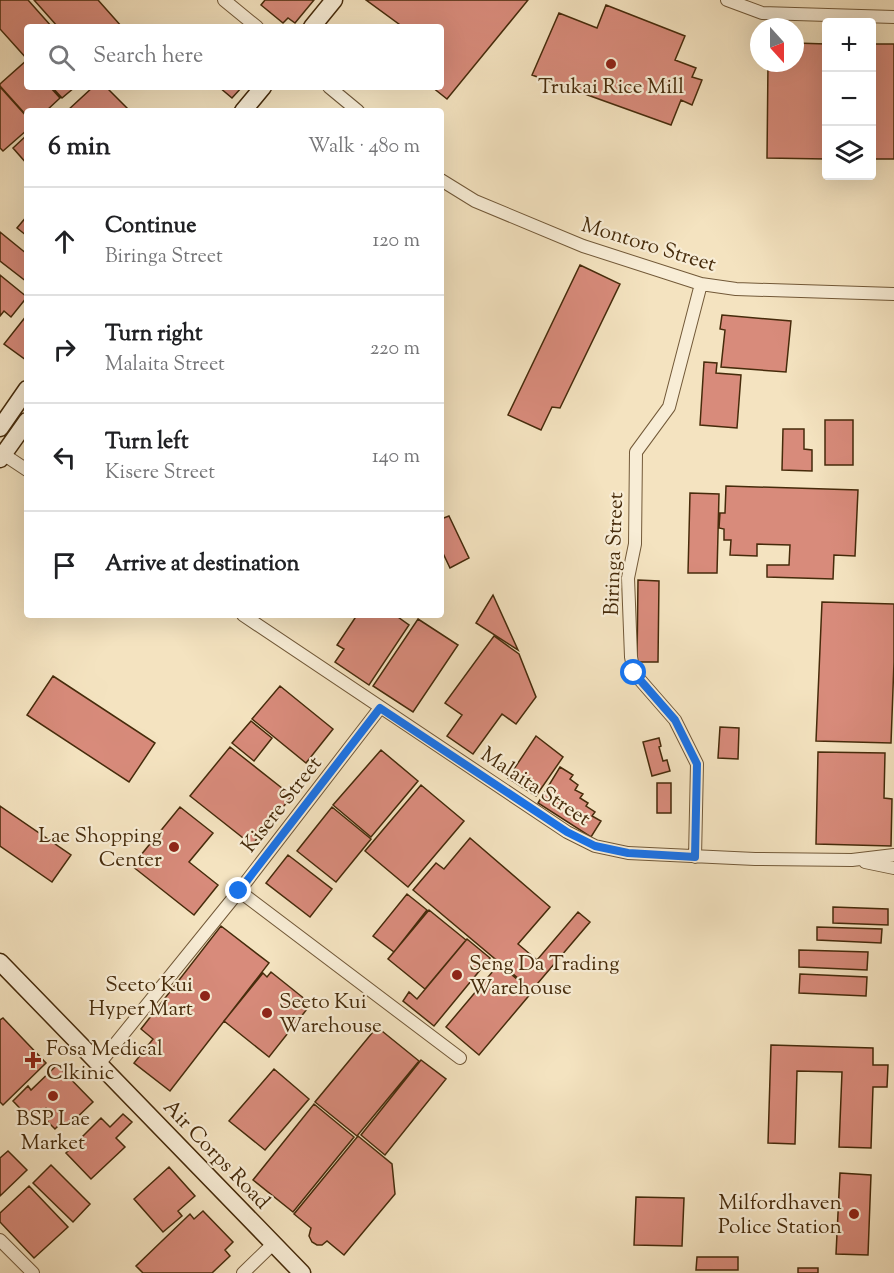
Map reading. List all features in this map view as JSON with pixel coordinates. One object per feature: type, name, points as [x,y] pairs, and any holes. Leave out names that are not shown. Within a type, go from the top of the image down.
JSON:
[{"type":"street","points":[[224,0],[253,24]]},
{"type":"street","points":[[314,24],[334,0]]},
{"type":"street","points":[[727,0],[762,13],[894,17]]},
{"type":"street","points":[[246,108],[260,90]]},
{"type":"street","points":[[333,90],[354,108]]},
{"type":"street","name":"Montoro Street","points":[[444,182],[476,201],[584,246],[700,284],[736,289],[894,294]]},
{"type":"street","name":"Biringa Street","points":[[695,857],[697,764],[675,720],[634,673],[631,657],[628,578],[635,544],[636,452],[669,406],[700,284]]},
{"type":"street","points":[[0,428],[24,392]]},
{"type":"street","points":[[24,425],[1,455],[24,468]]},
{"type":"street","name":"Malaita Street","points":[[247,618],[567,832],[595,846],[628,853],[695,857],[852,860],[894,855]]},
{"type":"street","name":"Kisere Street","points":[[99,1064],[239,891],[380,708]]},
{"type":"street","name":"Malaita Street","points":[[852,860],[894,868]]},
{"type":"street","points":[[239,891],[460,1058]]},
{"type":"street","name":"Air Corps Road","points":[[0,962],[302,1273]]},
{"type":"street","points":[[0,1239],[33,1273]]},
{"type":"street","points":[[243,1273],[273,1244]]},
{"type":"building","points":[[0,0],[28,0],[49,24],[24,24],[24,56],[0,29]]},
{"type":"building","points":[[34,0],[98,0],[119,24],[55,24]]},
{"type":"building","points":[[265,0],[314,0],[295,23],[288,18],[283,23],[261,5]]},
{"type":"building","points":[[366,0],[528,0],[447,99],[436,90],[444,90],[444,24],[399,24]]},
{"type":"building","name":"Trukai Rice Mill","points":[[606,5],[685,36],[675,60],[696,68],[692,77],[702,80],[692,105],[681,100],[671,125],[532,75],[559,13],[597,28]]},
{"type":"building","points":[[804,43],[822,44],[822,159],[767,158],[768,72],[804,72]]},
{"type":"building","points":[[876,44],[894,44],[894,159],[876,159]]},
{"type":"building","points":[[24,63],[24,90],[53,90],[60,98],[49,108],[24,108],[24,113],[0,84]]},
{"type":"building","points":[[0,87],[24,114],[24,133],[3,151],[0,148]]},
{"type":"building","points":[[55,90],[71,90],[62,98]]},
{"type":"building","points":[[90,90],[109,90],[127,108],[70,108]]},
{"type":"building","points":[[223,90],[239,90],[232,98]]},
{"type":"building","points":[[24,138],[24,161],[13,148]]},
{"type":"building","points":[[24,220],[24,234],[17,228]]},
{"type":"building","points":[[0,232],[24,252],[24,280],[0,261]]},
{"type":"building","points":[[580,265],[620,284],[560,408],[552,407],[541,430],[508,415]]},
{"type":"building","points":[[0,275],[24,295],[24,301],[11,317],[4,311],[0,316]]},
{"type":"building","points":[[722,315],[791,321],[786,372],[721,367],[725,330],[720,329]]},
{"type":"building","points":[[24,319],[24,359],[4,344]]},
{"type":"building","points":[[704,362],[717,363],[716,373],[741,375],[737,428],[700,425]]},
{"type":"building","points":[[825,420],[853,420],[853,465],[825,465]]},
{"type":"building","points":[[783,429],[804,429],[804,449],[812,450],[812,471],[782,470]]},
{"type":"building","points":[[726,486],[858,490],[855,556],[834,555],[833,579],[767,577],[767,565],[789,565],[790,545],[757,544],[757,556],[730,555],[731,540],[724,540],[724,529],[719,528],[720,513],[725,513]]},
{"type":"building","points":[[690,493],[719,494],[717,573],[688,573]]},
{"type":"building","points":[[449,516],[469,558],[450,568],[444,555],[444,518]]},
{"type":"building","points":[[638,580],[659,581],[658,662],[637,662]]},
{"type":"building","points":[[493,595],[518,650],[476,623]]},
{"type":"building","points":[[822,602],[894,604],[891,743],[816,741]]},
{"type":"building","points":[[355,618],[399,618],[409,625],[369,685],[335,662],[344,649],[337,645]]},
{"type":"building","points":[[418,619],[458,645],[413,712],[373,686]]},
{"type":"building","points":[[494,636],[519,654],[536,697],[516,724],[502,714],[473,754],[447,736],[462,715],[445,703]]},
{"type":"building","points":[[53,676],[155,743],[129,782],[27,715]]},
{"type":"building","points":[[280,686],[333,729],[306,763],[252,719]]},
{"type":"building","points":[[251,721],[272,738],[254,761],[232,743]]},
{"type":"building","points":[[720,727],[739,728],[738,759],[718,758]]},
{"type":"building","points":[[536,736],[563,757],[536,796],[508,778]]},
{"type":"building","points":[[659,738],[663,761],[667,760],[670,771],[652,776],[643,742]]},
{"type":"building","points":[[230,747],[292,796],[252,845],[190,796]]},
{"type":"building","points":[[381,750],[418,781],[371,837],[333,805]]},
{"type":"building","points":[[818,752],[885,753],[884,798],[892,799],[891,846],[816,844]]},
{"type":"building","points":[[560,767],[573,775],[570,779],[578,785],[575,790],[583,794],[580,798],[588,803],[586,806],[595,812],[592,816],[601,821],[591,837],[538,803]]},
{"type":"building","points":[[657,783],[671,783],[671,813],[657,813]]},
{"type":"building","points":[[421,785],[464,821],[408,887],[365,851]]},
{"type":"building","points":[[0,806],[71,855],[52,882],[0,846]]},
{"type":"building","name":"Lae Shopping Center","points":[[180,807],[213,833],[189,862],[218,885],[194,915],[132,866]]},
{"type":"building","points":[[332,807],[371,839],[336,882],[297,851]]},
{"type":"building","points":[[470,838],[550,907],[518,944],[537,960],[578,912],[590,922],[532,990],[413,890],[436,863],[444,869]]},
{"type":"building","points":[[288,855],[332,889],[310,917],[266,883]]},
{"type":"building","points":[[407,894],[427,910],[394,952],[373,936]]},
{"type":"building","points":[[833,907],[888,909],[888,925],[833,923]]},
{"type":"building","points":[[429,910],[466,940],[425,989],[388,959]]},
{"type":"building","name":"Seeto Kui Hyper Mart","points":[[221,926],[269,963],[170,1091],[134,1063],[153,1039],[141,1029]]},
{"type":"building","points":[[817,927],[882,929],[881,943],[817,940]]},
{"type":"building","name":"Seng Da Trading Warehouse","points":[[467,939],[490,958],[434,1026],[403,1001],[409,992],[417,999]]},
{"type":"building","points":[[799,950],[868,952],[867,970],[799,967]]},
{"type":"building","points":[[499,964],[532,992],[479,1055],[446,1027]]},
{"type":"building","name":"Seeto Kui Warehouse","points":[[271,972],[311,1004],[269,1057],[224,1021],[263,973],[267,977]]},
{"type":"building","points":[[800,974],[867,977],[866,996],[799,993]]},
{"type":"building","points":[[3,1018],[46,1063],[3,1105],[0,1102],[0,1020]]},
{"type":"building","points":[[377,1027],[419,1061],[357,1136],[315,1102]]},
{"type":"building","points":[[771,1045],[873,1048],[873,1065],[888,1065],[887,1087],[873,1087],[871,1148],[839,1147],[842,1072],[797,1071],[795,1144],[768,1143]]},
{"type":"building","points":[[421,1060],[446,1079],[385,1155],[361,1135]]},
{"type":"building","name":"BSP Lae Market","points":[[57,1065],[93,1102],[68,1126],[63,1121],[55,1129],[43,1117],[49,1111],[46,1108],[32,1121],[13,1101],[28,1086],[31,1090]]},
{"type":"building","points":[[274,1069],[309,1099],[265,1150],[229,1121]]},
{"type":"building","points":[[314,1104],[354,1137],[293,1212],[253,1180]]},
{"type":"building","points":[[123,1114],[132,1122],[116,1138],[125,1147],[91,1179],[66,1153],[101,1118],[110,1127]]},
{"type":"building","points":[[358,1136],[392,1164],[395,1194],[344,1255],[327,1241],[322,1245],[312,1242],[309,1236],[311,1228],[294,1214]]},
{"type":"building","points":[[8,1151],[27,1170],[0,1196],[0,1158]]},
{"type":"building","points":[[51,1165],[90,1204],[73,1222],[33,1183]]},
{"type":"building","points":[[169,1167],[195,1196],[178,1211],[182,1216],[163,1232],[134,1199]]},
{"type":"building","name":"Milfordhaven Police Station","points":[[840,1173],[871,1175],[868,1255],[836,1254]]},
{"type":"building","points":[[29,1186],[68,1227],[34,1258],[0,1222],[0,1213]]},
{"type":"building","points":[[636,1197],[684,1198],[682,1246],[634,1245]]},
{"type":"building","points":[[203,1211],[233,1242],[225,1250],[230,1256],[212,1273],[143,1273],[136,1266],[190,1214],[194,1219]]},
{"type":"building","points":[[697,1257],[738,1257],[738,1270],[696,1270]]},
{"type":"building","points":[[798,1268],[818,1268],[818,1273],[798,1273]]},
{"type":"place","name":"Trukai Rice Mill","points":[[611,64]]},
{"type":"place","name":"Lae Shopping Center","points":[[174,847]]},
{"type":"place","name":"Seng Da Trading Warehouse","points":[[457,975]]},
{"type":"place","name":"Seeto Kui Hyper Mart","points":[[205,996]]},
{"type":"place","name":"Seeto Kui Warehouse","points":[[267,1013]]},
{"type":"place","name":"Fosa Medical Clkinic","points":[[33,1060]]},
{"type":"place","name":"BSP Lae Market","points":[[53,1096]]},
{"type":"place","name":"Milfordhaven Police Station","points":[[854,1214]]},
{"type":"route","points":[[239,891],[380,708],[567,832],[595,846],[628,853],[695,857],[697,764],[675,720],[634,673]]}]
